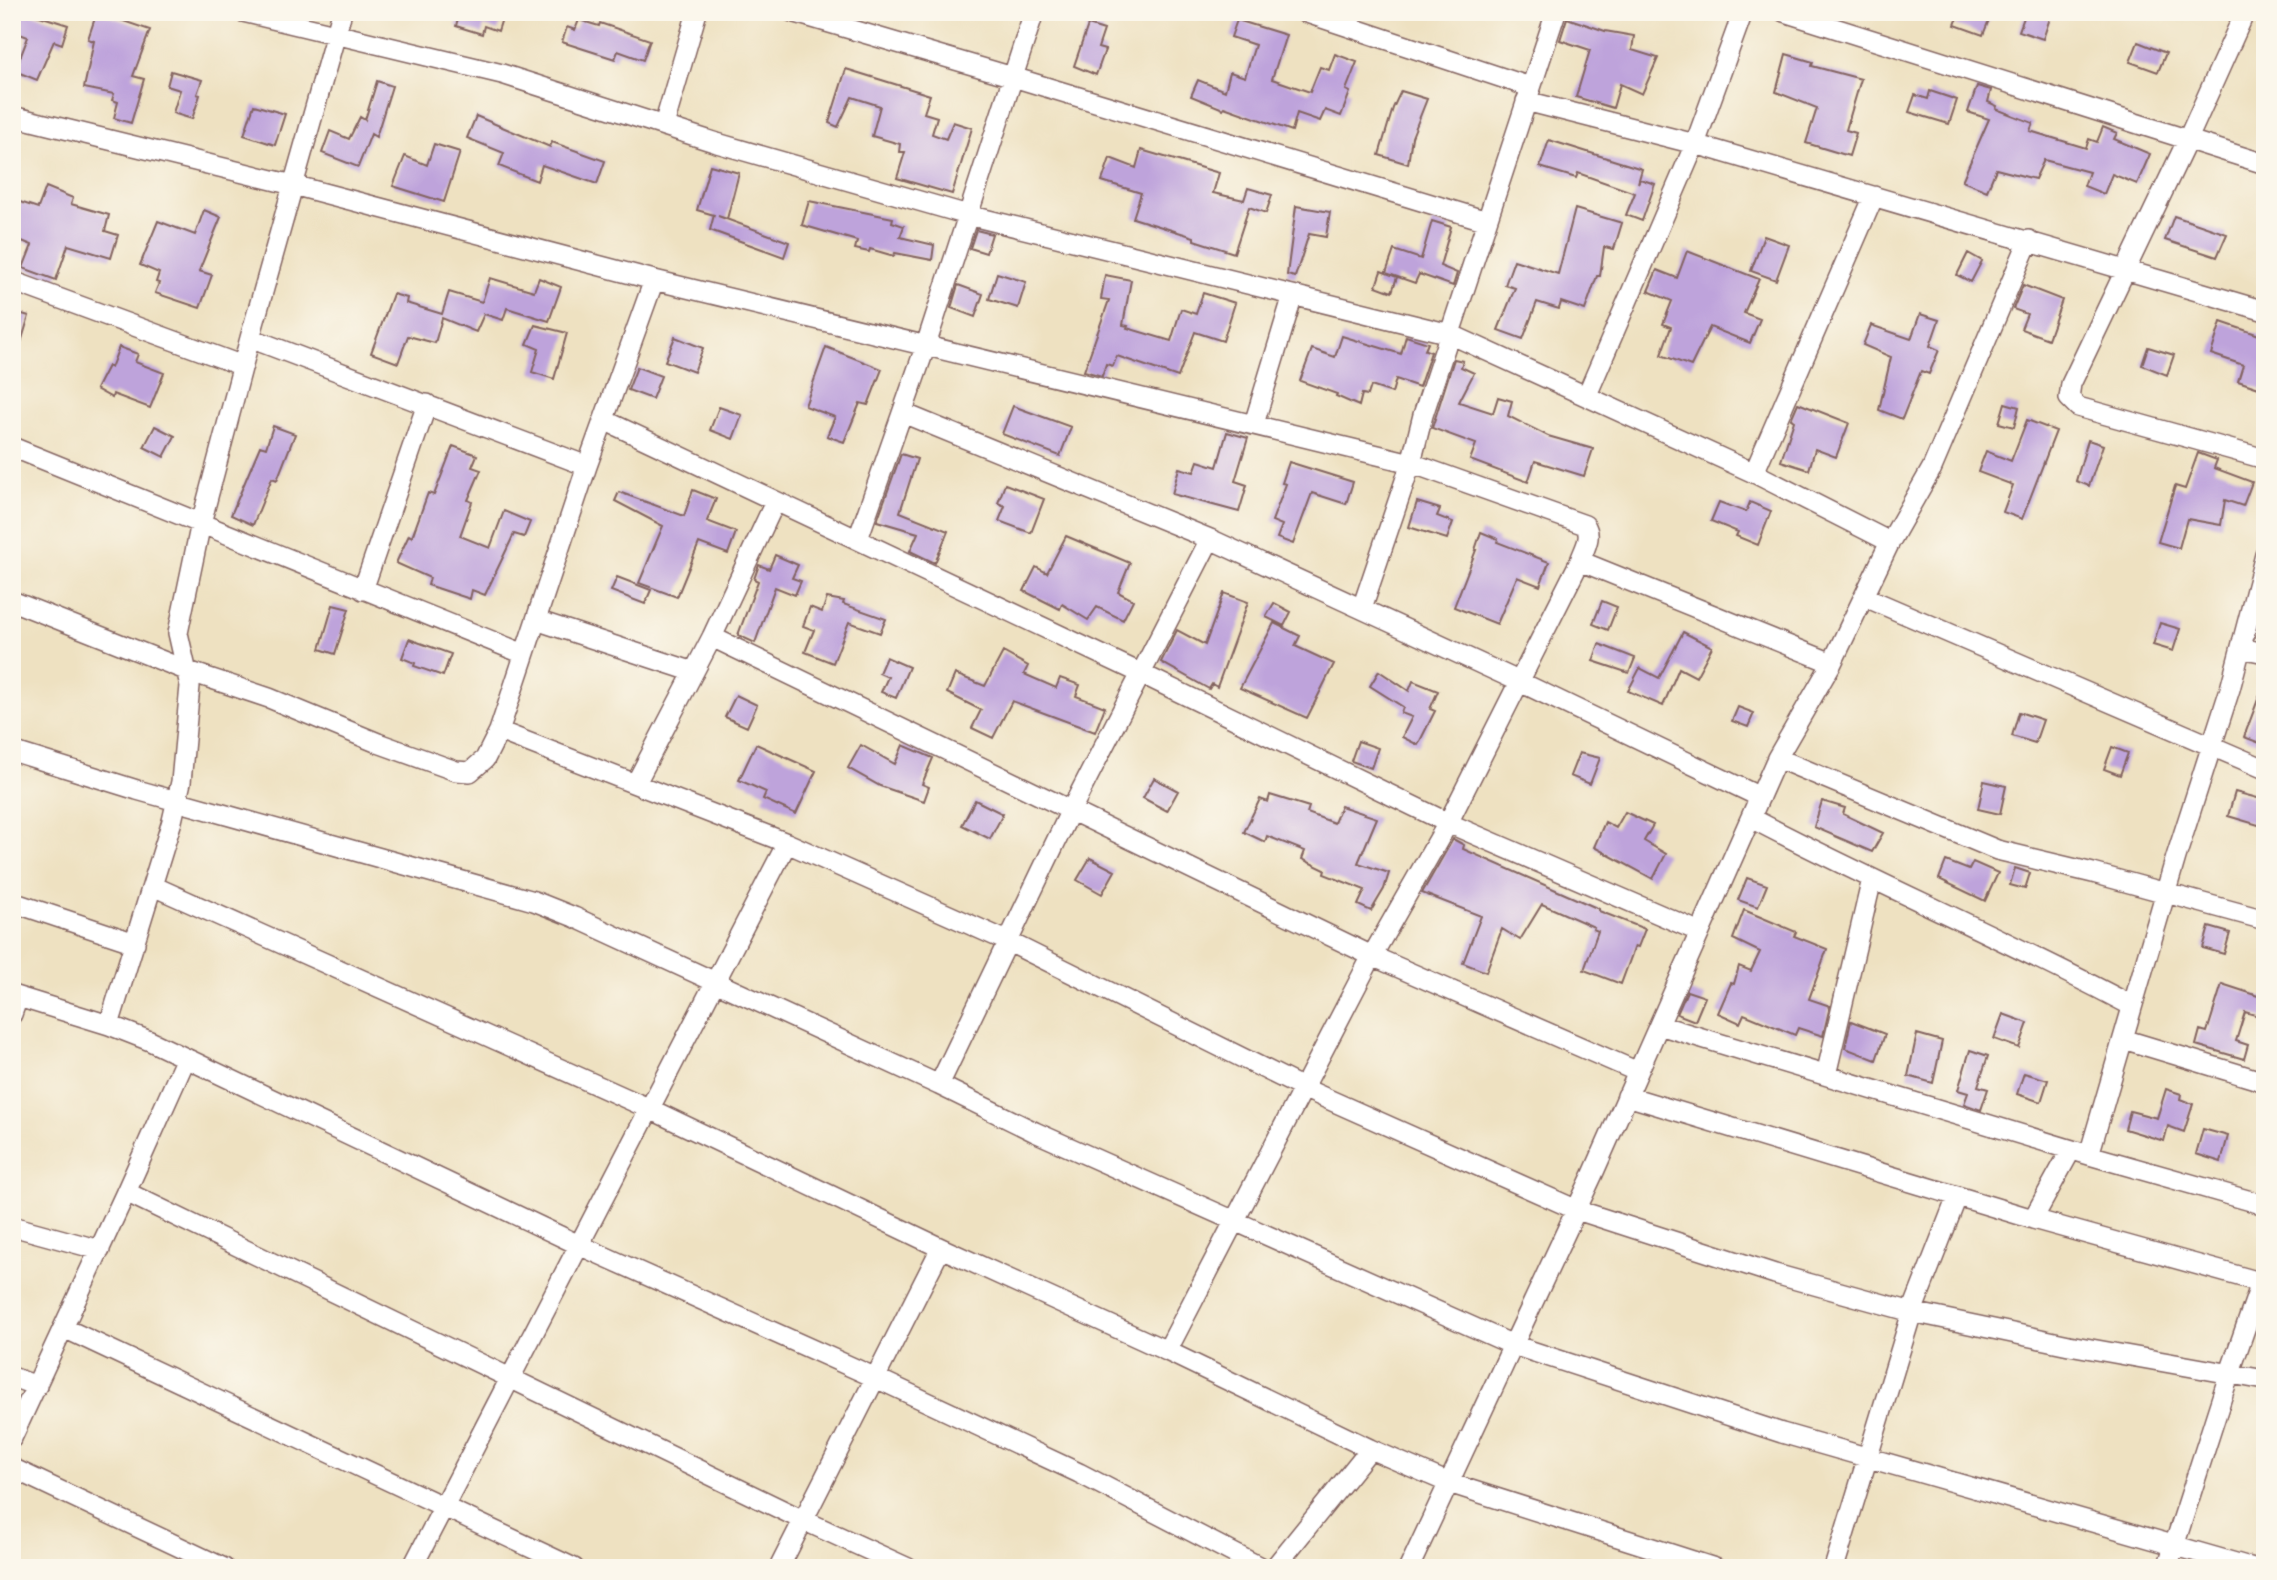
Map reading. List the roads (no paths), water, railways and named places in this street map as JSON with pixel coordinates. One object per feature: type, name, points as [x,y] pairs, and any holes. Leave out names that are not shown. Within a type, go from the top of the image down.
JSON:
[{"type":"street","points":[[243,12],[502,74],[968,215],[1450,334],[1754,473],[1890,542]]},
{"type":"street","points":[[109,1025],[153,886],[181,782],[190,698],[188,671],[178,633],[201,523],[342,12]]},
{"type":"street","points":[[664,125],[697,12]]},
{"type":"street","points":[[792,12],[1487,222]]},
{"type":"street","points":[[858,539],[926,345],[1034,12]]},
{"type":"street","points":[[1304,12],[1528,94],[2265,311]]},
{"type":"street","points":[[1363,608],[1411,463],[1423,415],[1556,12]]},
{"type":"street","points":[[1587,396],[1695,144],[1743,12]]},
{"type":"street","points":[[1784,12],[2265,164]]},
{"type":"street","points":[[2245,12],[2187,141],[2071,384],[2069,398],[2078,407],[2265,460]]},
{"type":"street","points":[[12,116],[293,185],[654,280],[1411,463],[1584,526],[1589,531],[1580,561],[1448,822],[1372,956],[1167,1351]]},
{"type":"street","points":[[1754,473],[1874,196]]},
{"type":"street","points":[[1409,1568],[1577,1210],[1777,758],[1832,663],[1890,542],[1932,468],[2029,240]]},
{"type":"street","points":[[12,601],[188,671],[269,698],[378,743],[456,771],[470,772],[476,769],[485,759],[499,732],[587,466],[654,280]]},
{"type":"street","points":[[12,281],[243,366]]},
{"type":"street","points":[[1254,424],[1293,295]]},
{"type":"street","points":[[250,338],[587,466]]},
{"type":"street","points":[[363,590],[427,404]]},
{"type":"street","points":[[903,413],[1210,539],[1363,608],[1760,797]]},
{"type":"street","points":[[604,420],[1448,822],[1700,932]]},
{"type":"street","points":[[12,447],[524,654]]},
{"type":"street","points":[[636,783],[712,637],[775,502]]},
{"type":"street","points":[[939,1085],[1071,810],[1210,539]]},
{"type":"street","points":[[2033,1219],[2080,1153],[2123,1039],[2241,648],[2265,555]]},
{"type":"street","points":[[1580,561],[1832,663]]},
{"type":"street","points":[[1865,597],[2265,769]]},
{"type":"street","points":[[536,620],[694,671]]},
{"type":"street","points":[[712,637],[1372,956],[1638,1072]]},
{"type":"street","points":[[2241,648],[2265,653]]},
{"type":"street","points":[[499,732],[636,783],[787,844],[1007,941],[1303,1088],[1577,1210],[1775,1274],[1912,1312],[2265,1380]]},
{"type":"street","points":[[12,751],[177,801],[534,901],[717,982],[1035,1132],[1513,1345],[1782,1433],[2253,1568]]},
{"type":"street","points":[[1777,758],[1978,844],[2265,920]]},
{"type":"street","points":[[1751,818],[2132,1006]]},
{"type":"street","points":[[412,1568],[509,1376],[787,844]]},
{"type":"street","points":[[1826,1075],[1872,878]]},
{"type":"street","points":[[153,886],[650,1109],[941,1248],[1167,1351],[1370,1450],[1448,1483],[1715,1568]]},
{"type":"street","points":[[12,902],[135,943]]},
{"type":"street","points":[[14,1002],[109,1025],[186,1058],[579,1245],[876,1378],[1079,1473],[1262,1568]]},
{"type":"street","points":[[1659,1025],[2080,1153],[2265,1205]]},
{"type":"street","points":[[2123,1039],[2265,1083]]},
{"type":"street","points":[[12,1438],[127,1192],[186,1058]]},
{"type":"street","points":[[1628,1096],[1957,1197],[2260,1282],[2167,1568]]},
{"type":"street","points":[[127,1192],[803,1520],[908,1568]]},
{"type":"street","points":[[1834,1568],[1912,1312],[1957,1197]]},
{"type":"street","points":[[12,1226],[100,1250]]},
{"type":"street","points":[[779,1568],[941,1248]]},
{"type":"street","points":[[64,1328],[574,1568]]},
{"type":"street","points":[[12,1377],[37,1386]]},
{"type":"street","points":[[1274,1568],[1370,1450]]},
{"type":"street","points":[[12,1468],[224,1568]]}]
